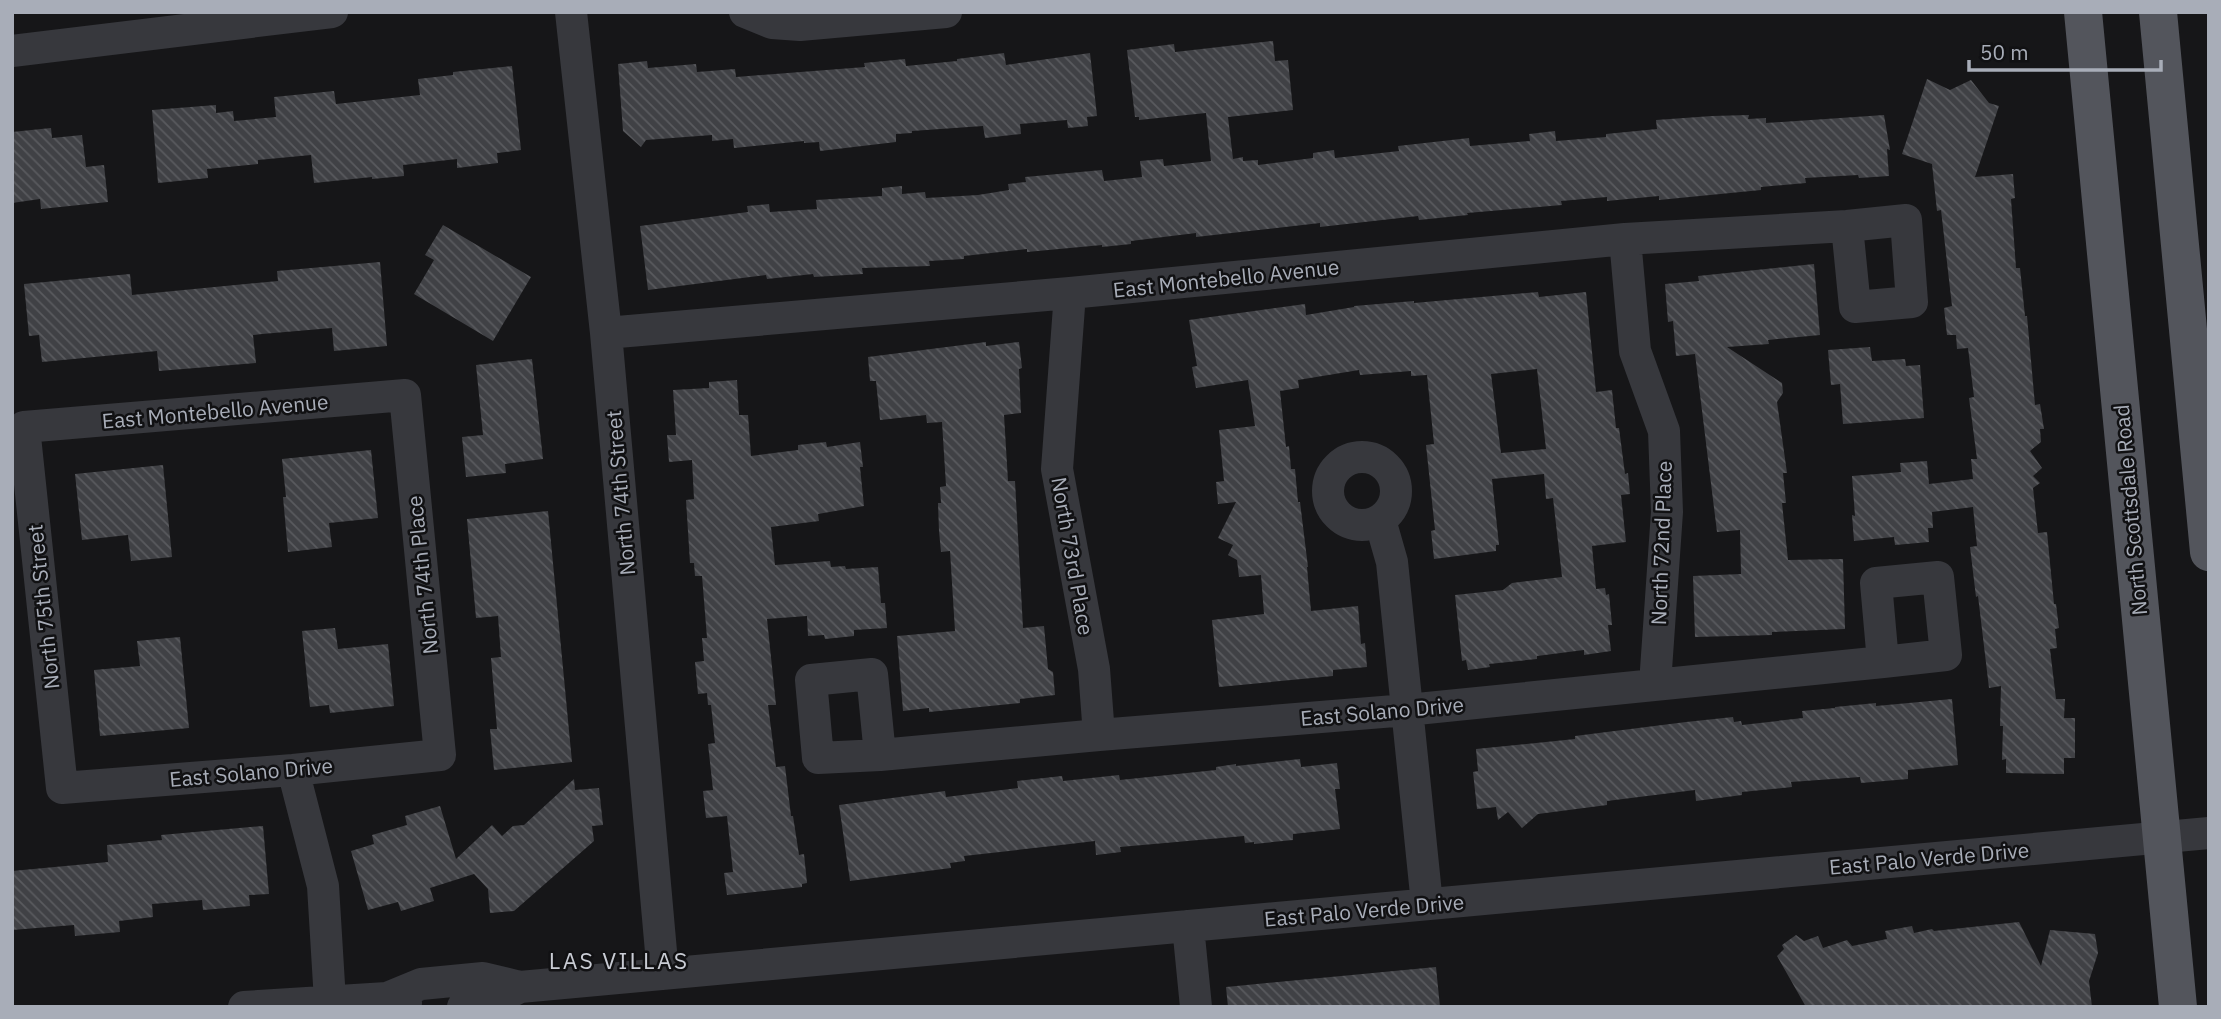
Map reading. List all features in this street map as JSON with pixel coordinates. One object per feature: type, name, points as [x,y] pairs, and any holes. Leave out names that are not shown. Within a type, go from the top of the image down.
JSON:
[{"type":"main road","name":"North Scottsdale Road","points":[[2083,12],[2178,1007]]},
{"type":"main road","points":[[2158,12],[2209,552]]},
{"type":"street","points":[[12,51],[332,12]]},
{"type":"street","name":"North 74th Street","points":[[572,12],[606,333],[663,974]]},
{"type":"street","points":[[745,12],[772,23],[800,25],[862,15],[946,12]]},
{"type":"street","name":"East Montebello Avenue","points":[[606,333],[1070,293],[1625,239],[1847,226]]},
{"type":"street","name":"North 72nd Place","points":[[1625,239],[1635,351],[1664,431],[1667,512],[1655,684]]},
{"type":"street","name":"North 73rd Place","points":[[1070,293],[1057,469],[1094,669],[1099,735]]},
{"type":"street","name":"East Montebello Avenue","points":[[24,427],[405,395]]},
{"type":"street","name":"North 74th Place","points":[[405,395],[440,755]]},
{"type":"street","name":"North 75th Street","points":[[24,427],[62,788]]},
{"type":"street","points":[[1380,520],[1392,562],[1427,904]]},
{"type":"street","name":"East Solano Drive","points":[[880,755],[1407,710],[1883,662]]},
{"type":"street","name":"East Solano Drive","points":[[62,788],[293,770],[440,755]]},
{"type":"street","points":[[293,770],[323,886],[330,1000]]},
{"type":"street","name":"East Palo Verde Drive","points":[[387,998],[421,984],[483,978],[520,987],[2209,832]]},
{"type":"street","points":[[1188,926],[1196,1007]]},
{"type":"street","name":"East Palo Verde Drive","points":[[463,1007],[484,1005],[520,987]]},
{"type":"street","name":"East Palo Verde Drive","points":[[244,1007],[387,998],[418,1007]]},
{"type":"building","points":[[1273,41],[1275,61],[1288,60],[1293,110],[1228,117],[1233,159],[1243,157],[1243,161],[1258,160],[1258,165],[1313,158],[1313,153],[1334,150],[1335,158],[1399,151],[1398,146],[1469,138],[1470,146],[1530,141],[1529,134],[1555,131],[1556,141],[1606,137],[1606,134],[1657,129],[1656,120],[1712,116],[1749,115],[1748,119],[1766,118],[1766,123],[1884,115],[1890,150],[1887,149],[1889,176],[1805,178],[1806,183],[1761,187],[1761,190],[1659,200],[1659,196],[1607,201],[1607,197],[1561,201],[1562,205],[1419,220],[1418,216],[1320,227],[1320,223],[1196,237],[1196,233],[1102,247],[1027,252],[1027,249],[964,256],[964,259],[929,261],[930,266],[862,268],[863,274],[814,277],[813,274],[767,279],[766,275],[648,290],[640,226],[748,212],[747,206],[769,204],[770,212],[817,209],[816,200],[882,196],[882,188],[902,186],[902,194],[925,192],[926,198],[978,195],[1009,190],[1008,184],[1026,182],[1025,177],[1102,170],[1104,181],[1142,177],[1140,161],[1163,159],[1164,166],[1211,161],[1206,113],[1139,120],[1139,117],[1135,117],[1127,50],[1174,44],[1175,52]]},
{"type":"building","points":[[1004,53],[1006,65],[1090,53],[1097,116],[1087,117],[1088,126],[1068,128],[1067,120],[1020,124],[1021,134],[985,138],[983,126],[912,131],[896,134],[896,142],[820,151],[819,142],[804,141],[734,148],[733,139],[712,141],[712,135],[646,140],[641,147],[623,131],[618,64],[647,61],[648,68],[696,64],[697,72],[735,69],[736,77],[865,67],[864,63],[905,59],[906,66]]},
{"type":"building","points":[[512,66],[521,150],[497,153],[498,163],[457,168],[457,159],[403,165],[404,176],[314,183],[311,155],[258,160],[258,164],[207,169],[208,178],[158,183],[152,110],[216,105],[216,113],[233,111],[234,121],[276,117],[274,97],[334,91],[336,104],[420,95],[418,79],[453,75],[453,72]]},
{"type":"building","points":[[1927,79],[1950,90],[1971,80],[1989,103],[1999,106],[1975,177],[2013,174],[2015,198],[2011,199],[2016,268],[2020,268],[2027,316],[2035,405],[2040,404],[2044,429],[2040,429],[2041,442],[2030,451],[2042,468],[2033,476],[2040,483],[2033,488],[2038,533],[2047,532],[2059,628],[2055,629],[2057,648],[2050,649],[2056,699],[2065,699],[2064,718],[2075,718],[2075,758],[2064,758],[2064,774],[2006,773],[2006,759],[2002,760],[2003,726],[2000,726],[2001,686],[1989,688],[1978,596],[1976,597],[1970,547],[1977,546],[1973,507],[1932,512],[1933,528],[1928,528],[1929,542],[1895,545],[1894,537],[1854,541],[1852,476],[1901,472],[1900,463],[1927,461],[1929,484],[1973,479],[1971,459],[1977,459],[1969,398],[1974,397],[1968,348],[1957,349],[1956,335],[1947,335],[1944,308],[1952,306],[1941,210],[1937,211],[1932,164],[1902,154]]},
{"type":"building","points":[[51,128],[52,138],[82,135],[86,167],[104,165],[108,202],[41,209],[40,199],[12,203],[12,132]]},
{"type":"building","points":[[443,225],[531,277],[493,341],[414,294],[434,260],[425,255]]},
{"type":"building","points":[[380,262],[387,346],[334,351],[332,328],[262,334],[253,335],[256,363],[159,371],[157,351],[42,362],[39,335],[29,336],[24,284],[130,274],[132,295],[278,281],[277,271]]},
{"type":"building","points":[[1814,264],[1820,335],[1768,340],[1769,344],[1727,347],[1782,383],[1783,393],[1777,402],[1787,473],[1783,473],[1786,503],[1782,503],[1788,560],[1843,559],[1845,629],[1772,632],[1772,635],[1695,637],[1693,576],[1741,574],[1740,530],[1717,532],[1695,354],[1676,356],[1673,321],[1668,322],[1665,284],[1699,281],[1698,276]]},
{"type":"building","points":[[1538,292],[1539,297],[1586,292],[1596,392],[1612,390],[1616,428],[1619,428],[1630,494],[1621,495],[1626,542],[1592,546],[1596,589],[1605,588],[1606,595],[1609,594],[1611,651],[1584,655],[1584,650],[1537,656],[1537,659],[1489,664],[1490,667],[1468,670],[1466,660],[1462,661],[1455,595],[1503,590],[1512,583],[1562,577],[1553,498],[1546,499],[1544,474],[1492,479],[1499,545],[1496,545],[1496,551],[1434,559],[1431,531],[1435,530],[1426,445],[1434,444],[1427,375],[1411,376],[1411,371],[1360,375],[1359,370],[1298,380],[1299,388],[1280,391],[1286,447],[1289,446],[1291,469],[1295,469],[1300,502],[1311,611],[1358,606],[1361,644],[1365,643],[1367,667],[1333,670],[1333,676],[1219,687],[1212,620],[1264,614],[1261,575],[1239,577],[1237,560],[1228,555],[1233,545],[1218,538],[1236,502],[1218,504],[1216,482],[1224,481],[1219,430],[1255,426],[1248,380],[1196,388],[1192,367],[1197,366],[1189,320],[1305,304],[1306,315],[1354,306]],"holes":[[[1537,369],[1546,449],[1501,453],[1491,374]]]},
{"type":"building","points":[[986,342],[986,346],[1019,342],[1022,368],[1019,369],[1021,413],[1004,415],[1008,481],[1015,481],[1023,628],[1044,626],[1048,669],[1053,672],[1055,695],[1020,699],[1020,703],[929,712],[929,708],[903,711],[897,636],[955,631],[950,551],[941,552],[939,531],[940,487],[946,486],[942,422],[927,423],[926,415],[880,420],[876,381],[870,381],[868,357]]},
{"type":"building","points":[[1870,347],[1872,361],[1905,359],[1906,366],[1920,365],[1924,418],[1843,424],[1840,384],[1831,385],[1828,350]]},
{"type":"building","points":[[532,359],[543,459],[505,464],[506,473],[466,477],[462,437],[483,435],[476,365]]},
{"type":"building","points":[[737,380],[739,415],[748,415],[751,456],[798,450],[798,445],[826,442],[827,447],[860,442],[864,506],[818,514],[819,521],[771,527],[775,565],[830,561],[831,567],[845,566],[846,569],[878,567],[881,603],[885,603],[887,628],[854,630],[854,636],[825,639],[824,635],[808,636],[807,616],[767,619],[776,705],[768,705],[776,767],[785,766],[791,816],[799,855],[804,854],[807,883],[802,884],[802,887],[727,895],[724,873],[733,872],[727,816],[706,818],[703,791],[713,790],[708,744],[715,743],[711,705],[708,705],[707,693],[698,694],[695,662],[704,661],[702,638],[707,638],[702,576],[695,576],[694,563],[690,563],[686,500],[694,499],[692,460],[669,462],[667,435],[676,435],[673,390],[709,388],[709,382]]},
{"type":"building","points":[[371,450],[378,518],[329,523],[332,547],[288,552],[282,459]]},
{"type":"building","points":[[163,465],[172,557],[131,561],[128,535],[82,540],[75,474]]},
{"type":"building","points":[[548,511],[572,762],[494,770],[490,729],[497,729],[491,658],[501,657],[498,616],[476,618],[467,519]]},
{"type":"building","points":[[335,628],[338,649],[388,644],[394,706],[330,713],[329,705],[310,707],[302,631]]},
{"type":"building","points":[[180,637],[189,728],[100,736],[94,670],[140,666],[137,641]]},
{"type":"building","points":[[1952,699],[1958,765],[1908,770],[1908,779],[1861,783],[1860,777],[1791,782],[1792,787],[1742,792],[1742,795],[1696,801],[1695,790],[1607,801],[1607,805],[1538,814],[1522,828],[1508,812],[1498,820],[1496,807],[1477,809],[1473,772],[1478,771],[1476,749],[1575,739],[1575,736],[1733,717],[1734,722],[1741,721],[1742,725],[1803,718],[1802,711]]},
{"type":"building","points":[[1300,759],[1301,767],[1337,763],[1340,789],[1335,789],[1340,829],[1293,834],[1293,840],[1254,844],[1245,843],[1244,836],[1120,847],[1121,852],[1096,855],[1095,841],[964,856],[965,861],[950,863],[951,868],[850,881],[839,805],[945,791],[946,797],[1018,788],[1017,781],[1062,776],[1063,781],[1119,775],[1120,780],[1216,770],[1216,767],[1236,764]]},
{"type":"building","points":[[574,779],[575,790],[599,788],[603,825],[592,826],[594,841],[514,911],[490,913],[488,889],[474,874],[430,888],[434,901],[401,911],[398,902],[368,910],[351,851],[374,844],[372,835],[407,825],[405,816],[440,806],[456,859],[492,825],[502,836],[513,826],[524,825]]},
{"type":"building","points":[[263,826],[269,894],[249,895],[250,906],[203,910],[202,900],[152,904],[153,917],[119,921],[120,932],[75,936],[74,925],[12,930],[12,871],[108,862],[107,845],[162,840],[161,835]]},
{"type":"building","points":[[2019,922],[2041,966],[2050,930],[2095,934],[2098,953],[2089,981],[2092,1007],[1806,1007],[1777,956],[1784,949],[1782,945],[1796,935],[1804,941],[1818,936],[1823,948],[1847,940],[1852,946],[1887,939],[1885,931],[1912,926],[1914,933],[1932,929],[1934,931]]},
{"type":"building","points":[[1436,967],[1440,1007],[1228,1007],[1226,987]]},
{"type":"district","name":"LAS VILLAS","points":[[619,960]]}]
